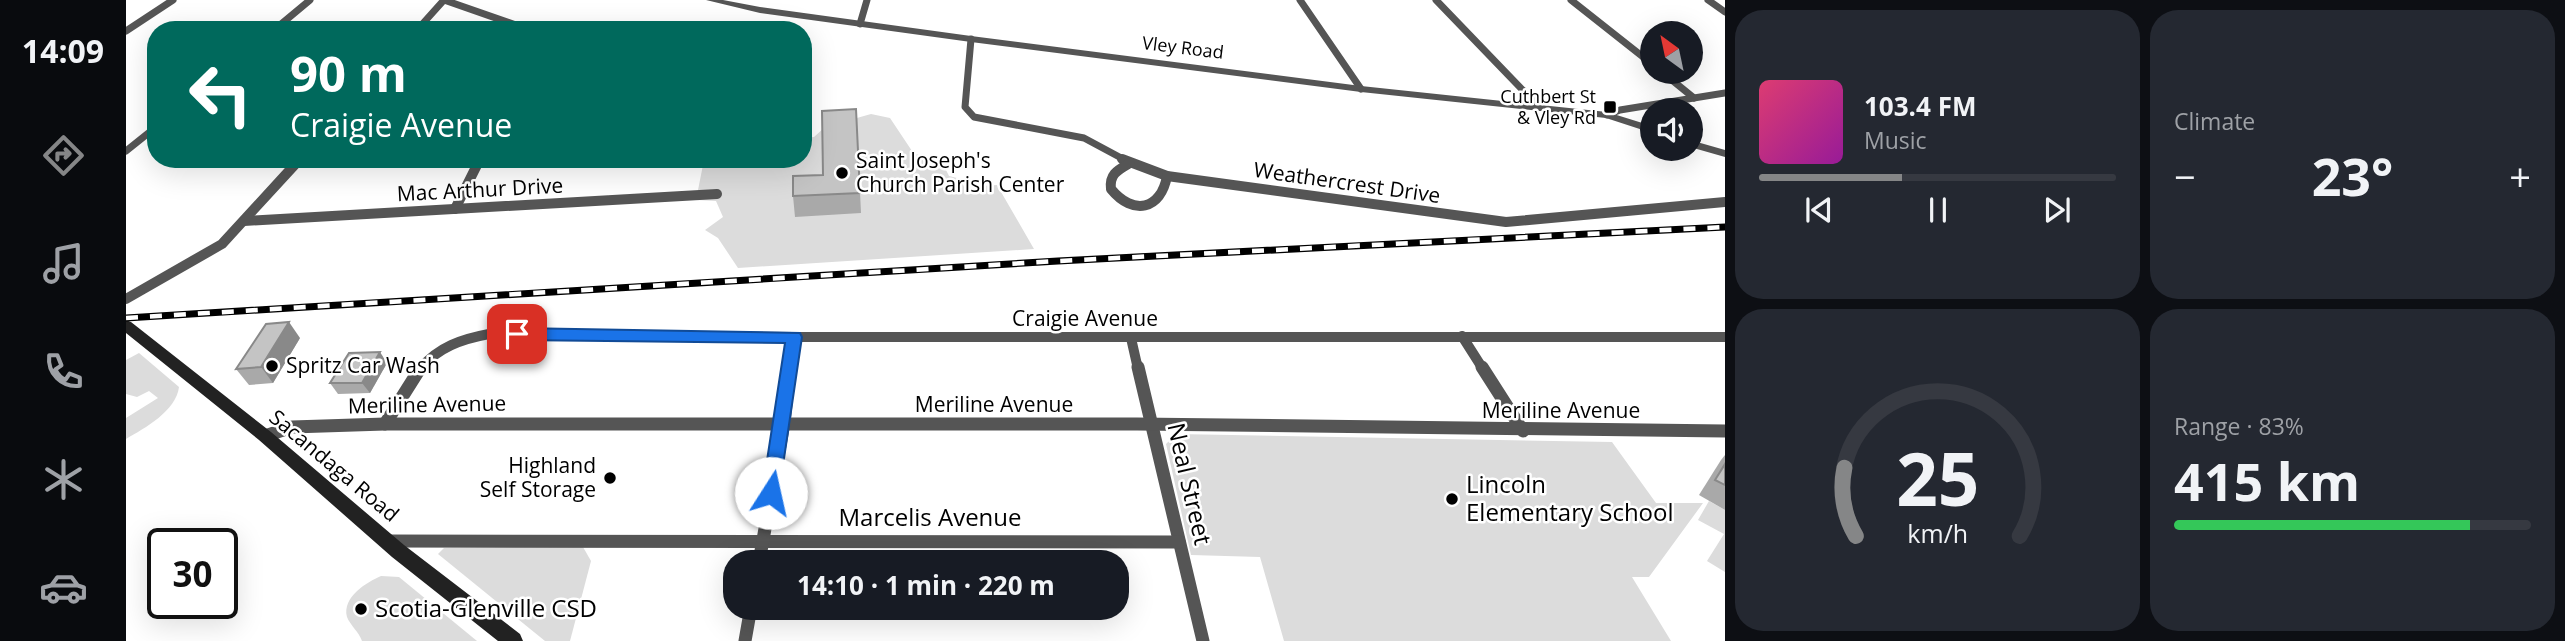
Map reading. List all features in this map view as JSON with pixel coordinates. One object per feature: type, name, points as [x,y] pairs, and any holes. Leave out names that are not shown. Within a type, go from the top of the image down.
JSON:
[{"type":"main road","name":"Sacandaga Road","points":[[126,325],[265,436],[386,541],[513,641]]},
{"type":"street","points":[[126,31],[173,0]]},
{"type":"street","points":[[285,21],[310,0]]},
{"type":"street","points":[[425,21],[444,0],[504,21]]},
{"type":"street","name":"Vley Road","points":[[710,0],[760,10],[971,39],[1361,89],[1607,115],[1640,126]]},
{"type":"street","points":[[860,24],[867,0]]},
{"type":"street","points":[[1300,0],[1361,89]]},
{"type":"street","points":[[1436,0],[1539,107]]},
{"type":"street","points":[[1571,0],[1640,55]]},
{"type":"street","points":[[1707,0],[1725,12]]},
{"type":"street","name":"Weathercrest Drive","points":[[971,39],[965,107],[974,117],[1084,138],[1130,163],[1167,176],[1506,222],[1725,202]]},
{"type":"street","points":[[1677,84],[1695,98],[1725,93]]},
{"type":"street","points":[[1607,115],[1640,107]]},
{"type":"street","points":[[126,151],[147,134]]},
{"type":"street","points":[[1703,147],[1725,154]]},
{"type":"street","points":[[1130,163],[1114,173],[1110,181],[1111,191],[1118,199],[1128,204],[1160,201],[1167,190],[1167,176]]},
{"type":"street","points":[[126,299],[222,244],[292,168]]},
{"type":"street","points":[[455,209],[476,168]]},
{"type":"street","name":"Mac Arthur Drive","points":[[244,221],[717,194]]},
{"type":"street","name":"Craigie Avenue","points":[[385,424],[422,365],[447,344],[489,334],[1131,338],[1725,337]]},
{"type":"street","points":[[1462,336],[1523,431]]},
{"type":"street","points":[[761,550],[784,423],[794,337]]},
{"type":"street","name":"Neal Street","points":[[1131,338],[1203,641]]},
{"type":"street","name":"Meriline Avenue","points":[[265,436],[292,427],[385,424],[784,423],[1725,431]]},
{"type":"street","name":"Marcelis Avenue","points":[[386,541],[1179,542]]},
{"type":"street","points":[[745,641],[749,620]]},
{"type":"shaded area","points":[[871,114],[890,118],[914,154],[940,158],[949,176],[961,179],[964,187],[997,185],[1034,249],[738,268],[718,238],[705,230],[723,217],[716,201],[696,200],[702,168],[812,168],[812,137],[825,127]]},
{"type":"shaded area","points":[[139,353],[179,387],[177,396],[166,411],[126,439],[126,418],[158,398],[149,391],[137,397],[126,394],[126,360]]},
{"type":"shaded area","name":"Lincoln Elementary School","points":[[1176,434],[1612,442],[1656,503],[1703,503],[1649,577],[1632,577],[1671,641],[1284,641],[1260,557],[1191,555],[1166,444]]},
{"type":"shaded area","points":[[1709,501],[1725,510],[1725,572],[1707,561],[1724,534],[1698,520]]},
{"type":"shaded area","points":[[583,547],[591,561],[570,641],[545,641],[438,554],[444,548]]},
{"type":"shaded area","points":[[381,576],[399,577],[477,641],[362,641],[347,617],[348,603],[363,586]]},
{"type":"building","name":"Saint Joseph's Church Parish Center","points":[[856,109],[860,193],[793,196],[793,176],[823,175],[822,111]]},
{"type":"building","points":[[289,322],[261,367],[236,369],[266,324]]},
{"type":"building","points":[[380,352],[362,383],[330,383],[349,353]]},
{"type":"building","points":[[1725,464],[1725,485],[1715,480]]},
{"type":"railway","points":[[126,318],[1058,261],[1725,227]]},
{"type":"place","name":"Cuthbert St & Vley Rd","points":[[1610,107]]},
{"type":"place","name":"Saint Joseph's Church Parish Center","points":[[842,173]]},
{"type":"place","name":"Spritz Car Wash","points":[[272,366]]},
{"type":"place","name":"Highland Self Storage","points":[[610,478]]},
{"type":"place","name":"Lincoln Elementary School","points":[[1452,499]]},
{"type":"place","name":"Scotia-Glenville CSD","points":[[361,609]]},
{"type":"route","points":[[517,334],[794,337],[784,423],[771,493]]}]
